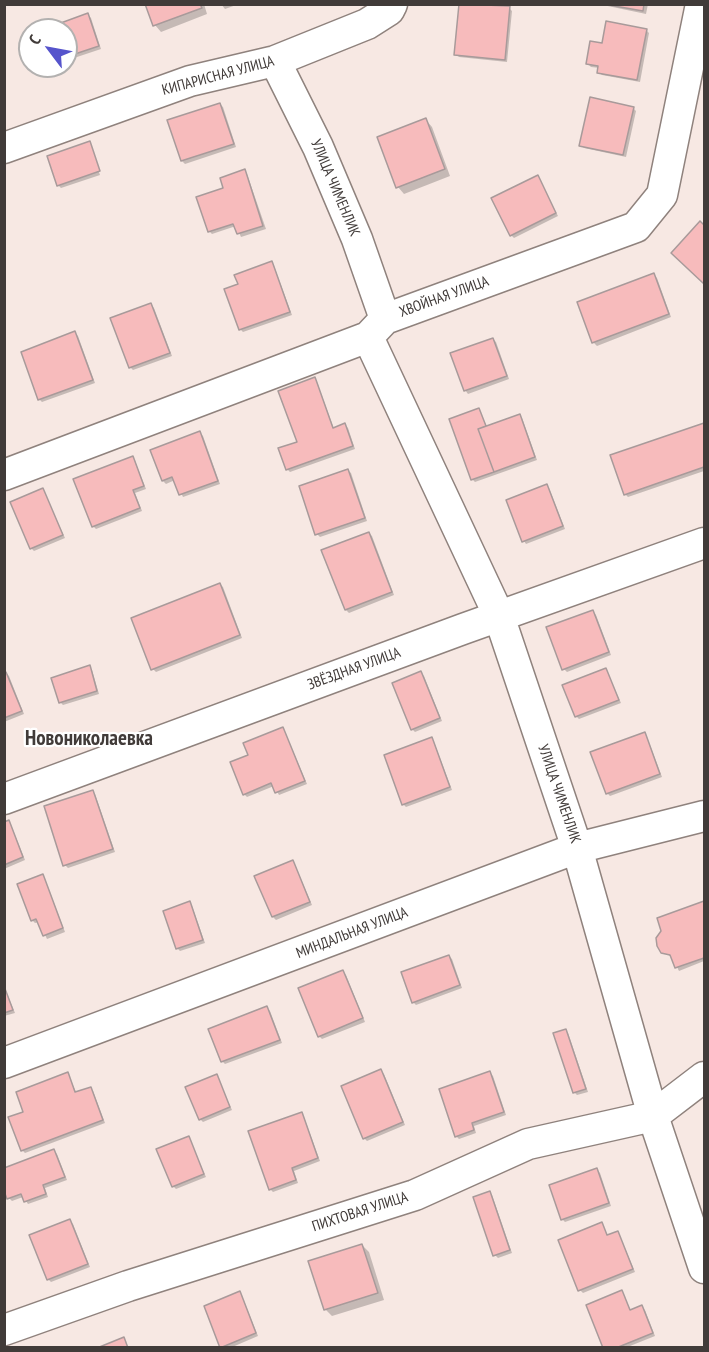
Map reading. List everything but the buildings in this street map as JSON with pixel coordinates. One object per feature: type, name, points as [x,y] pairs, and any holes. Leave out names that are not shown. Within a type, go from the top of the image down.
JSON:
[{"type":"street","name":"КИПАРИСНАЯ УЛИЦА","points":[[4,148],[190,81],[276,61],[367,24],[390,10],[392,4]]},
{"type":"street","name":"ХВОЙНАЯ УЛИЦА","points":[[4,476],[636,227],[662,195],[701,4]]},
{"type":"street","name":"УЛИЦА ЧИМЕНЛИК","points":[[276,61],[322,157],[357,239],[376,328],[499,615],[577,849],[653,1116],[705,1268]]},
{"type":"street","name":"ЗВЁЗДНАЯ УЛИЦА","points":[[4,799],[499,615],[705,543]]},
{"type":"street","name":"МИНДАЛЬНАЯ УЛИЦА","points":[[4,1063],[577,849],[705,816]]},
{"type":"street","name":"ПИХТОВАЯ УЛИЦА","points":[[4,1330],[128,1286],[415,1195],[528,1144],[653,1116],[705,1077]]},
{"type":"district","name":"Новониколаевка","points":[[89,739]]}]
